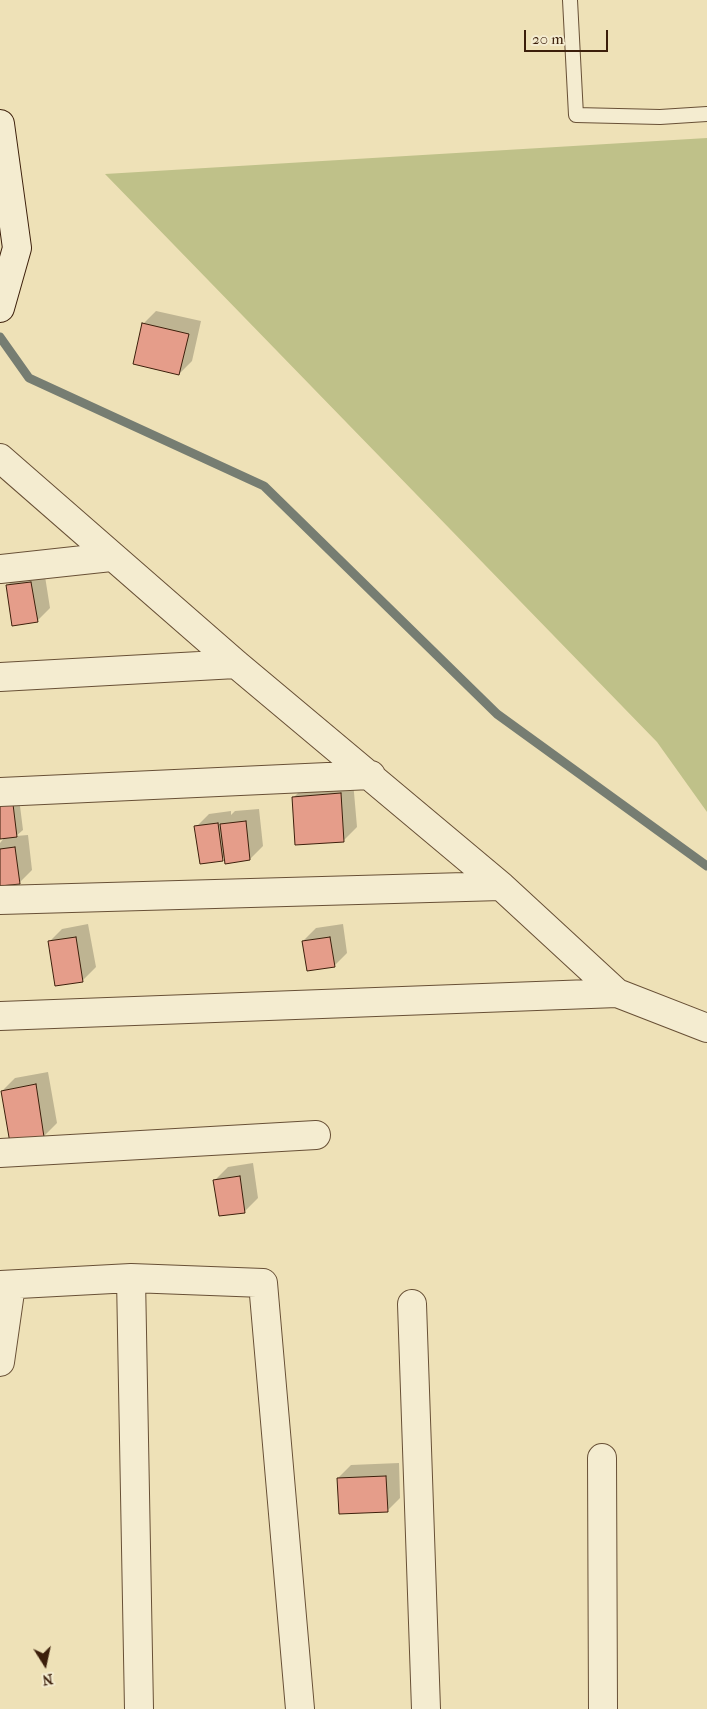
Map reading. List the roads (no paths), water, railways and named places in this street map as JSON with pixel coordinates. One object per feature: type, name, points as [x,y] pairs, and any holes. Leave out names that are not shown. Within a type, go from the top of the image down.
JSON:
[{"type":"street","points":[[0,124],[17,248],[0,308]]},
{"type":"street","points":[[0,458],[110,557],[501,886],[617,993],[707,1028]]},
{"type":"street","points":[[0,569],[110,557]]},
{"type":"street","points":[[0,676],[236,664]]},
{"type":"street","points":[[0,792],[371,775]]},
{"type":"street","points":[[0,900],[501,886]]},
{"type":"street","points":[[0,1016],[617,993]]},
{"type":"street","points":[[0,1153],[316,1135]]},
{"type":"street","points":[[131,1278],[139,1709]]},
{"type":"street","points":[[0,1362],[6,1285],[131,1278],[263,1283],[300,1709]]},
{"type":"street","points":[[412,1304],[426,1709]]},
{"type":"street","points":[[602,1458],[603,1709]]},
{"type":"lane","points":[[570,0],[576,115],[660,117],[707,114]]},
{"type":"waterway","points":[[0,337],[29,378],[264,486],[497,714],[707,866]]}]
